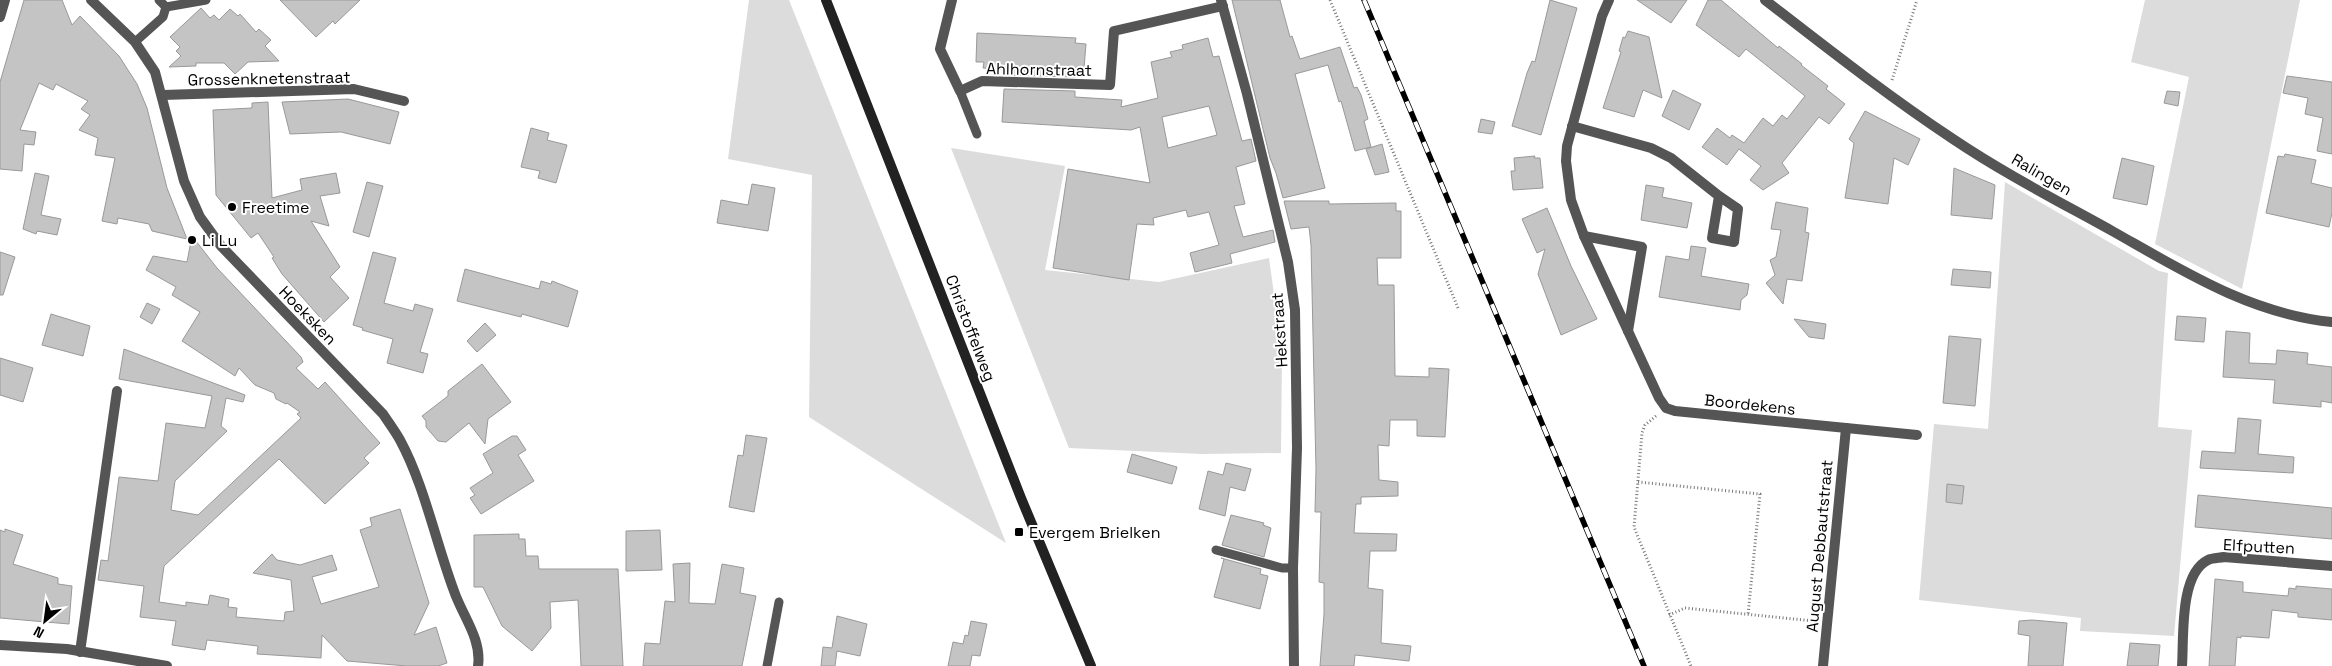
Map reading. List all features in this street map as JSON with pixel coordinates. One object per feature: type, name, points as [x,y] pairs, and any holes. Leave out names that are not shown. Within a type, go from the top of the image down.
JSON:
[{"type":"main road","name":"Christoffelweg","points":[[826,0],[1021,498],[1091,666]]},
{"type":"street","points":[[0,17],[5,0]]},
{"type":"street","name":"Hoeksken","points":[[91,0],[135,42],[155,72],[163,95],[184,181],[200,217],[221,246],[383,414],[400,439],[412,466],[454,593],[469,624],[480,654],[478,666]]},
{"type":"street","points":[[952,0],[940,50],[960,91]]},
{"type":"street","points":[[1609,0],[1602,16],[1567,146],[1566,161],[1571,200],[1584,236],[1659,398],[1666,408]]},
{"type":"street","name":"Ralingen","points":[[1765,0],[1887,94],[1955,140],[2177,268],[2262,308],[2289,316],[2332,322]]},
{"type":"street","name":"Ahlhornstraat","points":[[960,91],[982,81],[1110,85],[1114,31],[1222,3]]},
{"type":"street","name":"Hekstraat","points":[[1222,3],[1247,94],[1288,262],[1296,310],[1297,448],[1293,568],[1294,666]]},
{"type":"street","name":"Grossenknetenstraat","points":[[163,95],[354,89],[404,101]]},
{"type":"street","points":[[1572,126],[1651,148],[1671,158],[1719,196]]},
{"type":"street","points":[[1584,236],[1642,247],[1628,331]]},
{"type":"street","points":[[80,652],[117,391]]},
{"type":"street","name":"Boordekens","points":[[1666,408],[1675,411],[1917,435]]},
{"type":"street","name":"August Debbautstraat","points":[[1823,666],[1846,428]]},
{"type":"street","name":"Elfputten","points":[[2182,666],[2188,589],[2196,571],[2208,560],[2224,557],[2332,566]]},
{"type":"street","points":[[0,645],[80,652],[167,666]]},
{"type":"lane","points":[[135,42],[163,17],[162,3],[206,0]]},
{"type":"lane","points":[[960,91],[977,134]]},
{"type":"lane","points":[[1216,550],[1282,568],[1293,568]]},
{"type":"lane","points":[[767,666],[779,602]]},
{"type":"path","points":[[1330,0],[1458,308]]},
{"type":"path","points":[[1887,94],[1917,0]]},
{"type":"path","points":[[1666,408],[1645,425],[1642,433],[1634,527],[1691,666]]},
{"type":"path","points":[[1638,482],[1760,494],[1748,615]]},
{"type":"path","points":[[1669,615],[1685,608],[1827,622]]},
{"type":"shaded area","points":[[749,0],[789,0],[1006,543],[809,417],[812,175],[728,159]]},
{"type":"shaded area","points":[[2145,0],[2300,0],[2242,289],[2155,244],[2189,77],[2131,62]]},
{"type":"shaded area","points":[[951,148],[1065,166],[1045,270],[1159,282],[1269,258],[1282,353],[1281,453],[1202,454],[1069,448]]},
{"type":"shaded area","points":[[2005,182],[2159,271],[2168,273],[2158,427],[2192,430],[2174,636],[2080,631],[2081,618],[1919,600],[1934,424],[1988,429]]},
{"type":"building","points":[[24,0],[62,0],[72,25],[80,16],[119,56],[137,84],[147,108],[167,188],[187,239],[152,231],[149,224],[118,218],[117,224],[102,221],[115,158],[95,155],[98,138],[79,130],[90,115],[81,109],[88,101],[56,84],[53,90],[39,83],[20,130],[36,132],[34,145],[24,144],[22,171],[0,169],[0,82]]},
{"type":"building","points":[[280,0],[360,0],[335,24],[333,21],[316,37]]},
{"type":"building","points":[[1232,0],[1280,0],[1290,37],[1292,36],[1300,59],[1340,47],[1354,88],[1357,87],[1361,95],[1368,119],[1364,121],[1371,147],[1355,151],[1341,101],[1339,102],[1328,65],[1295,74],[1325,188],[1283,198],[1270,158]]},
{"type":"building","points":[[1550,0],[1577,8],[1541,135],[1512,126],[1527,73],[1532,61],[1535,62]]},
{"type":"building","points":[[1637,0],[1687,0],[1671,23]]},
{"type":"building","points":[[1708,0],[1721,0],[1778,48],[1779,46],[1802,64],[1828,86],[1826,89],[1845,104],[1829,124],[1819,117],[1782,163],[1789,173],[1763,190],[1750,180],[1761,166],[1739,149],[1727,165],[1702,147],[1717,128],[1730,138],[1732,135],[1744,143],[1763,118],[1773,126],[1782,115],[1787,119],[1805,96],[1746,49],[1739,57],[1696,25]]},
{"type":"building","points":[[201,8],[210,18],[214,15],[219,20],[230,9],[238,16],[240,14],[256,32],[259,29],[271,40],[265,46],[279,61],[248,62],[235,74],[224,63],[196,63],[196,66],[169,67],[181,56],[176,51],[180,47],[170,37]]},
{"type":"building","points":[[1628,31],[1649,37],[1662,98],[1643,90],[1634,117],[1603,108],[1621,52],[1619,51],[1623,37],[1625,38]]},
{"type":"building","points":[[977,33],[1076,38],[1075,43],[1086,44],[1084,68],[1076,67],[1076,77],[1005,75],[1005,70],[983,68],[984,62],[976,62]]},
{"type":"building","points":[[1208,38],[1213,57],[1219,56],[1242,141],[1251,139],[1256,161],[1236,167],[1245,204],[1234,206],[1243,237],[1273,230],[1275,242],[1230,254],[1232,263],[1195,272],[1190,253],[1219,245],[1209,212],[1188,217],[1186,210],[1153,218],[1154,225],[1137,224],[1129,280],[1053,268],[1068,169],[1150,183],[1140,127],[1131,130],[1002,122],[1004,89],[1075,91],[1075,97],[1122,100],[1121,107],[1158,98],[1151,62],[1172,57],[1170,52],[1183,49],[1182,45]],"holes":[[[1209,106],[1217,135],[1168,148],[1162,117]]]},
{"type":"building","points":[[2287,76],[2332,82],[2332,154],[2317,151],[2323,118],[2305,114],[2308,98],[2283,93]]},
{"type":"building","points":[[1673,90],[1701,104],[1689,130],[1662,116]]},
{"type":"building","points":[[2167,91],[2180,92],[2178,106],[2164,103]]},
{"type":"building","points":[[348,99],[399,112],[390,144],[341,132],[290,134],[282,102]]},
{"type":"building","points":[[268,102],[272,198],[302,190],[300,179],[336,173],[340,193],[320,196],[329,226],[311,221],[340,267],[330,277],[349,298],[324,322],[282,274],[272,258],[274,257],[258,233],[251,238],[216,195],[213,110],[252,108],[252,103]]},
{"type":"building","points":[[1865,111],[1920,139],[1908,165],[1894,158],[1888,204],[1845,198],[1854,143],[1849,139]]},
{"type":"building","points":[[1481,119],[1495,122],[1492,134],[1478,132]]},
{"type":"building","points":[[531,128],[549,133],[547,140],[567,145],[556,183],[538,178],[540,171],[521,167]]},
{"type":"building","points":[[1382,144],[1389,172],[1375,175],[1366,149]]},
{"type":"building","points":[[2285,154],[2316,160],[2311,183],[2332,188],[2332,213],[2329,227],[2266,213],[2278,156],[2284,157]]},
{"type":"building","points":[[1535,156],[1534,158],[1540,158],[1543,188],[1513,190],[1511,171],[1515,171],[1514,158]]},
{"type":"building","points":[[2122,158],[2154,166],[2147,205],[2113,198]]},
{"type":"building","points":[[1954,168],[1995,185],[1992,219],[1951,215]]},
{"type":"building","points":[[35,173],[49,176],[41,215],[61,219],[57,235],[37,231],[36,234],[23,229]]},
{"type":"building","points":[[367,182],[383,186],[369,237],[353,232]]},
{"type":"building","points":[[752,184],[775,188],[768,231],[717,223],[721,200],[748,205]]},
{"type":"building","points":[[1646,185],[1664,188],[1662,197],[1692,203],[1687,228],[1641,220]]},
{"type":"building","points":[[1284,201],[1329,201],[1329,204],[1396,203],[1396,211],[1401,211],[1401,258],[1377,258],[1378,285],[1394,285],[1395,376],[1429,377],[1429,368],[1449,369],[1445,437],[1417,436],[1417,420],[1390,420],[1389,446],[1378,445],[1379,480],[1398,482],[1398,496],[1361,497],[1361,504],[1356,504],[1354,533],[1397,534],[1396,551],[1370,551],[1368,588],[1383,590],[1381,643],[1411,646],[1409,661],[1355,655],[1354,666],[1320,666],[1324,583],[1319,582],[1321,512],[1315,512],[1316,469],[1311,245],[1309,227],[1291,229]]},
{"type":"building","points":[[1776,202],[1808,208],[1805,232],[1809,233],[1802,281],[1787,279],[1783,304],[1766,283],[1775,275],[1770,260],[1776,257],[1781,230],[1771,229]]},
{"type":"building","points":[[1547,208],[1571,266],[1597,319],[1561,335],[1538,274],[1545,249],[1537,253],[1522,219]]},
{"type":"building","points":[[192,236],[217,268],[301,357],[303,362],[296,368],[318,389],[325,382],[380,443],[364,458],[369,463],[325,504],[279,459],[164,566],[159,602],[186,606],[186,602],[208,605],[210,595],[229,599],[228,607],[237,608],[236,617],[284,621],[285,612],[294,611],[291,580],[253,573],[272,554],[277,560],[300,565],[332,555],[337,570],[312,577],[321,604],[379,587],[360,530],[372,526],[370,518],[400,509],[429,603],[414,635],[436,627],[447,663],[438,666],[407,666],[347,661],[322,635],[321,658],[257,654],[258,646],[207,640],[205,650],[172,645],[176,621],[140,617],[144,586],[98,580],[101,560],[108,561],[119,477],[158,481],[166,423],[205,428],[212,396],[119,379],[124,349],[245,395],[243,402],[226,398],[221,426],[227,431],[175,481],[171,510],[198,515],[301,418],[297,414],[300,412],[287,403],[276,399],[274,393],[255,385],[239,368],[235,376],[182,341],[200,312],[172,295],[176,287],[146,270],[153,256],[187,262]]},
{"type":"building","points":[[1691,246],[1706,248],[1701,276],[1749,284],[1747,295],[1741,300],[1740,310],[1659,297],[1666,256],[1689,260]]},
{"type":"building","points":[[0,252],[15,257],[3,295],[0,295]]},
{"type":"building","points":[[373,252],[396,258],[384,303],[413,311],[415,304],[433,309],[420,352],[428,354],[423,373],[387,363],[393,339],[362,330],[363,328],[353,325]]},
{"type":"building","points":[[465,269],[539,289],[541,281],[551,284],[552,281],[578,291],[568,327],[522,314],[521,317],[457,301]]},
{"type":"building","points":[[1953,269],[1991,272],[1990,288],[1951,285]]},
{"type":"building","points":[[147,303],[160,309],[152,324],[140,317]]},
{"type":"building","points":[[51,314],[90,326],[83,356],[42,345]]},
{"type":"building","points":[[2177,316],[2206,318],[2204,342],[2175,340]]},
{"type":"building","points":[[1794,319],[1826,324],[1824,339],[1809,337]]},
{"type":"building","points":[[485,323],[496,335],[477,352],[467,341]]},
{"type":"building","points":[[2226,331],[2250,333],[2249,363],[2276,364],[2277,350],[2308,353],[2307,364],[2332,367],[2332,403],[2321,401],[2321,407],[2273,403],[2275,380],[2223,377]]},
{"type":"building","points":[[1949,336],[1981,339],[1975,406],[1943,403]]},
{"type":"building","points":[[0,358],[33,368],[23,402],[0,395]]},
{"type":"building","points":[[482,364],[511,402],[488,419],[485,444],[469,423],[446,442],[438,441],[426,427],[426,421],[422,416],[448,396],[448,391]]},
{"type":"building","points":[[2238,418],[2261,420],[2258,454],[2294,457],[2293,473],[2200,468],[2202,451],[2235,453]]},
{"type":"building","points":[[746,435],[767,438],[754,512],[729,507],[738,455],[743,456]]},
{"type":"building","points":[[512,436],[517,436],[526,450],[518,455],[534,481],[481,514],[470,498],[475,495],[470,488],[493,473],[483,454]]},
{"type":"building","points":[[1132,454],[1177,467],[1172,484],[1127,472]]},
{"type":"building","points":[[1226,463],[1251,469],[1245,491],[1230,487],[1225,516],[1199,509],[1208,471],[1223,475]]},
{"type":"building","points":[[1947,484],[1964,486],[1962,504],[1946,502]]},
{"type":"building","points":[[2198,495],[2332,508],[2332,539],[2195,527]]},
{"type":"building","points":[[1231,515],[1264,523],[1263,525],[1271,528],[1264,557],[1222,545]]},
{"type":"building","points":[[5,529],[23,535],[13,564],[58,578],[58,584],[72,586],[69,624],[0,618],[0,530],[5,532]]},
{"type":"building","points":[[660,530],[662,570],[626,571],[626,531]]},
{"type":"building","points":[[519,534],[519,539],[525,539],[526,556],[538,556],[539,569],[618,569],[623,666],[581,666],[578,600],[550,602],[551,628],[532,651],[502,626],[483,587],[474,587],[474,535]]},
{"type":"building","points":[[1221,558],[1261,569],[1260,574],[1268,576],[1260,609],[1214,597],[1224,559]]},
{"type":"building","points":[[690,563],[689,603],[715,604],[722,564],[744,568],[740,593],[756,596],[742,666],[643,666],[645,643],[660,644],[665,601],[675,602],[673,564]]},
{"type":"building","points":[[2215,579],[2243,582],[2243,592],[2288,596],[2289,588],[2296,589],[2296,586],[2332,589],[2332,620],[2298,617],[2298,613],[2272,610],[2269,638],[2237,637],[2235,666],[2209,666]]},
{"type":"building","points":[[837,616],[867,624],[860,656],[837,651],[835,666],[821,666],[823,647],[832,648]]},
{"type":"building","points":[[2032,620],[2067,623],[2063,666],[2028,666],[2030,636],[2018,634],[2019,621]]},
{"type":"building","points":[[971,621],[987,624],[980,656],[972,655],[970,666],[948,666],[953,642],[963,644],[965,635],[968,636]]},
{"type":"building","points":[[2130,643],[2160,645],[2158,666],[2127,666]]},
{"type":"railway","points":[[1364,0],[1644,666]]},
{"type":"place","name":"Freetime","points":[[232,207]]},
{"type":"place","name":"Li Lu","points":[[192,240]]},
{"type":"place","name":"Evergem Brielken","points":[[1019,532]]}]
